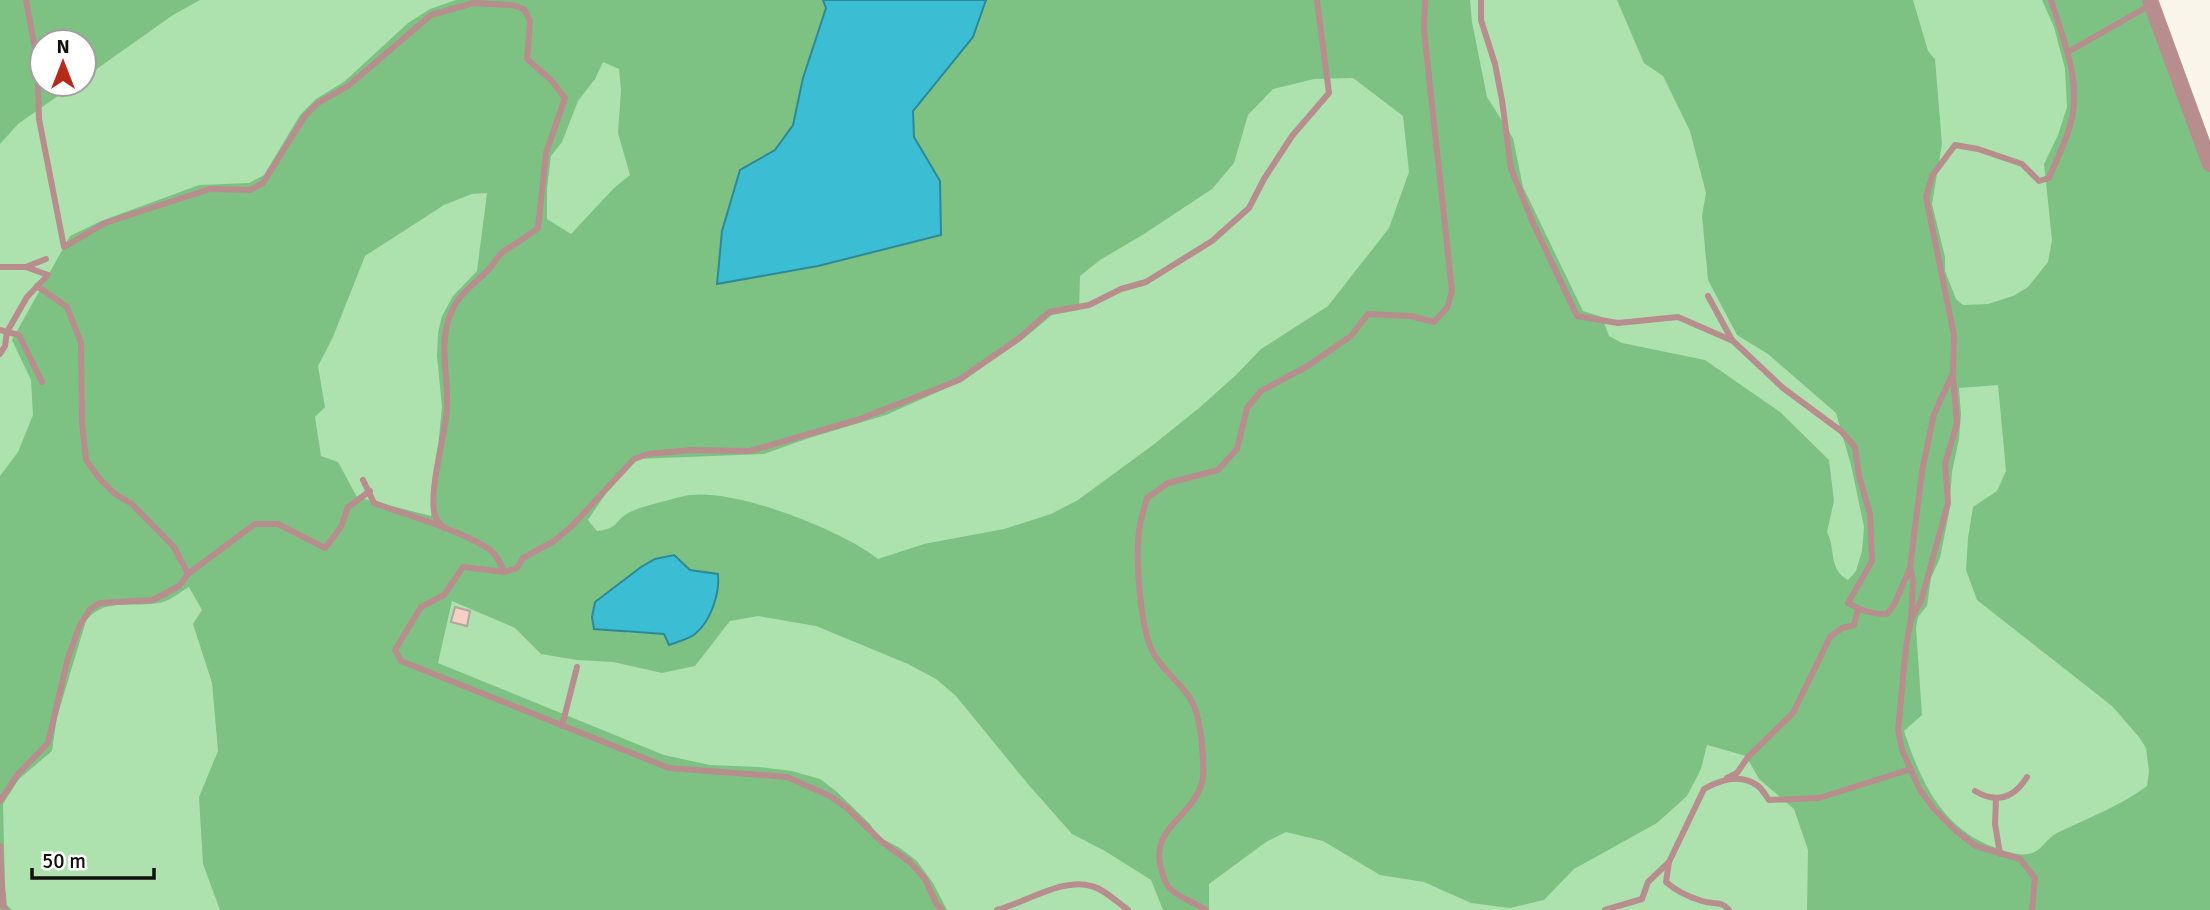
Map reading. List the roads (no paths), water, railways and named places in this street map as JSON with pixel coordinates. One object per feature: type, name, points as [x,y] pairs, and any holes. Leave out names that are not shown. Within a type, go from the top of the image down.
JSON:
[{"type":"street","points":[[2151,2],[2210,164]]},
{"type":"lane","points":[[26,0],[37,60],[39,119],[64,247],[105,223],[182,198],[210,189],[250,190],[263,183],[304,116],[318,103],[348,86],[431,15],[474,3],[512,5],[524,9],[530,21],[527,59],[551,80],[565,97],[546,153],[538,228],[520,243],[500,253],[492,266],[457,301],[443,336],[447,407],[435,482],[434,507],[435,516],[444,528]]},
{"type":"lane","points":[[942,910],[936,904],[925,879],[911,862],[882,842],[847,808],[830,796],[787,777],[669,768],[401,660],[395,650],[421,607],[444,595],[463,567],[505,572],[517,568],[523,558],[554,541],[572,526],[634,459],[648,454],[691,450],[750,451],[860,419],[959,380],[1018,339],[1049,312],[1089,305],[1121,289],[1146,282],[1213,241],[1249,208],[1292,136],[1329,93],[1317,0]]},
{"type":"lane","points":[[1206,910],[1166,886],[1160,867],[1158,849],[1162,837],[1191,806],[1203,780],[1200,730],[1193,700],[1155,658],[1144,629],[1139,571],[1140,525],[1147,498],[1168,483],[1218,470],[1237,450],[1247,408],[1261,391],[1306,367],[1351,336],[1368,314],[1410,316],[1434,321],[1447,308],[1452,291],[1424,30],[1425,0]]},
{"type":"lane","points":[[1481,0],[1481,20],[1495,64],[1511,170],[1577,316],[1618,323],[1678,317],[1733,341]]},
{"type":"lane","points":[[1911,619],[1921,601],[1948,503],[1945,464],[1957,423],[1953,373],[1954,335],[1926,197],[1932,176],[1955,145],[1978,149],[2022,164],[2039,181],[2049,178],[2061,149],[2074,102],[2068,52],[2051,0]]},
{"type":"lane","points":[[2068,52],[2151,2]]},
{"type":"lane","points":[[26,267],[46,259]]},
{"type":"lane","points":[[0,267],[26,267],[48,275],[27,298],[4,331],[5,346],[0,354]]},
{"type":"lane","points":[[37,286],[67,307],[81,343],[82,423],[86,460],[115,494],[132,504],[174,547],[188,574]]},
{"type":"lane","points":[[1708,296],[1733,341],[1783,388],[1827,420],[1855,447],[1870,514],[1872,562],[1848,603],[1858,609],[1887,614],[1895,605],[1910,568],[1917,498],[1934,414],[1953,373]]},
{"type":"lane","points":[[4,331],[19,335],[42,382]]},
{"type":"lane","points":[[363,480],[374,503],[444,528],[489,549],[498,558],[505,572]]},
{"type":"lane","points":[[0,801],[18,774],[48,743],[68,658],[79,627],[90,609],[100,603],[153,600],[179,586],[188,574],[255,524],[278,524],[324,548],[341,527],[348,507],[370,491]]},
{"type":"lane","points":[[1910,568],[1913,581],[1911,619],[1904,659],[1898,730],[1902,750],[1920,790],[1955,831],[1976,846],[2020,859],[2035,878],[2032,910]]},
{"type":"lane","points":[[1729,910],[1721,903],[1704,902],[1676,891],[1667,882],[1669,862],[1704,789],[1737,773],[1748,757],[1794,713],[1830,637],[1842,628],[1854,625],[1858,609]]},
{"type":"lane","points":[[562,726],[577,667]]},
{"type":"lane","points":[[1726,778],[1758,786],[1769,800],[1790,801],[1819,798],[1911,769]]},
{"type":"lane","points":[[1975,791],[1986,797],[2004,797],[2021,788],[2027,777]]},
{"type":"lane","points":[[1996,799],[1995,824],[2000,854]]},
{"type":"lane","points":[[0,846],[3,906],[6,910]]},
{"type":"lane","points":[[1605,910],[1643,899],[1648,882],[1669,862]]},
{"type":"lane","points":[[997,910],[1061,886],[1077,883],[1093,886],[1128,910]]},
{"type":"water","points":[[823,0],[986,0],[973,37],[913,111],[914,137],[940,181],[941,235],[818,266],[717,284],[722,231],[740,170],[775,150],[793,125],[803,78],[826,8]]},
{"type":"water","points":[[674,555],[690,570],[718,574],[718,590],[713,606],[706,622],[695,634],[669,645],[664,634],[594,629],[592,617],[595,602],[641,567],[655,559]]}]
